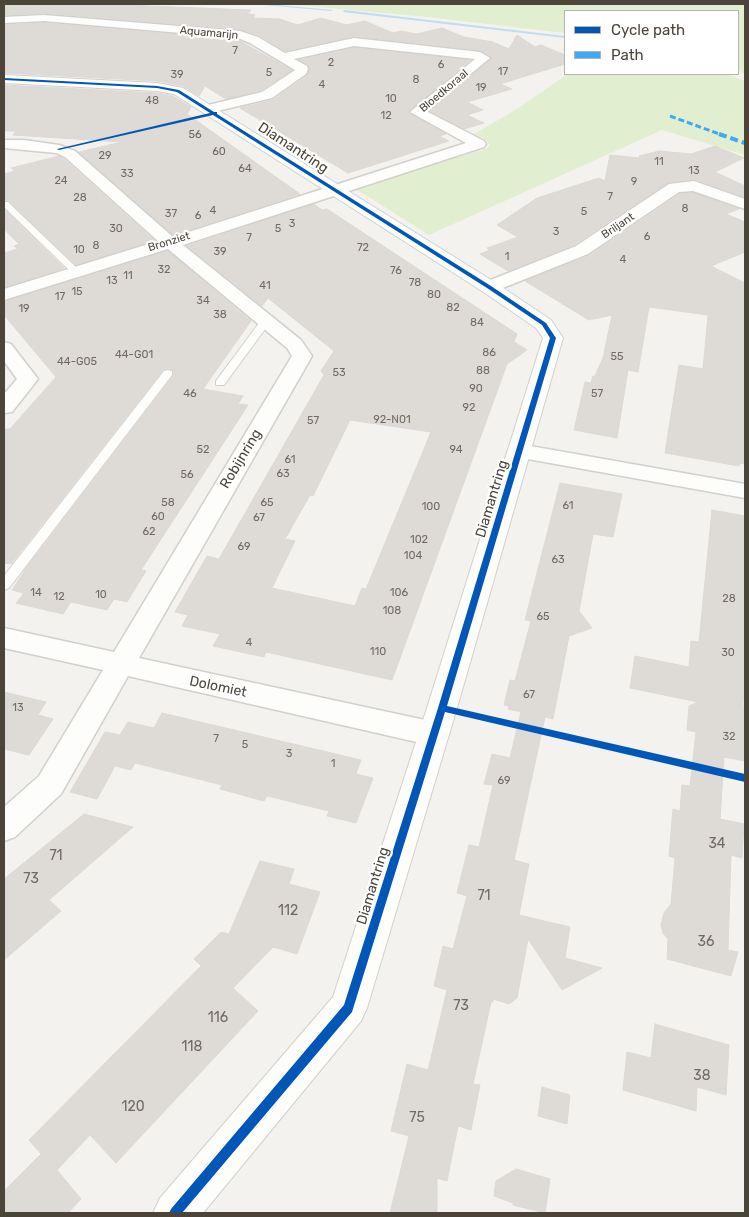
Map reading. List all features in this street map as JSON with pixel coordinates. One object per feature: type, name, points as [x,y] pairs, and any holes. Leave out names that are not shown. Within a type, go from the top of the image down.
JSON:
[{"type":"street","name":"Aquamarijn","points":[[4,20],[44,18],[240,35],[254,40],[302,69],[300,74],[267,95],[209,109]]},
{"type":"street","name":"Bloedkoraal","points":[[284,57],[354,42],[471,54],[484,58],[416,112],[479,144],[335,189]]},
{"type":"street","name":"Diamantring","points":[[4,79],[170,88],[178,91],[489,287],[544,324],[553,338],[434,734],[348,1008],[175,1213]]},
{"type":"street","name":"Robijnring","points":[[4,827],[50,785],[302,356],[294,344],[169,242],[70,154],[59,149],[24,144],[8,152]]},
{"type":"street","name":"Briljant","points":[[489,287],[582,250],[675,187],[700,188],[745,204]]},
{"type":"street","name":"Bronziet","points":[[4,295],[321,196],[335,189]]},
{"type":"street","points":[[4,348],[28,379],[4,407]]},
{"type":"street","points":[[519,451],[745,491]]},
{"type":"street","name":"Dolomiet","points":[[4,638],[434,734]]},
{"type":"lane","points":[[5,204],[76,272]]},
{"type":"lane","points":[[220,383],[266,321]]},
{"type":"lane","points":[[4,585],[168,373]]},
{"type":"green space","points":[[745,4],[745,74],[739,71],[739,10],[564,10],[564,33],[428,17],[296,5]]},
{"type":"green space","points":[[567,75],[729,75],[745,81],[745,155],[662,130],[429,235],[353,187],[486,149],[490,145],[486,140],[474,134],[512,112]]},
{"type":"building","points":[[4,4],[124,4],[251,10],[248,14],[255,15],[253,18],[280,19],[297,25],[321,18],[346,25],[365,21],[393,33],[401,31],[417,34],[442,28],[464,37],[493,42],[509,49],[517,35],[535,47],[541,45],[564,55],[564,64],[500,84],[512,89],[467,102],[483,110],[467,115],[484,123],[464,129],[429,111],[491,59],[491,56],[480,50],[354,36],[285,51],[259,35],[240,29],[44,13],[4,15]]},
{"type":"building","points":[[44,23],[238,40],[292,70],[261,90],[226,99],[205,86],[199,96],[183,86],[157,81],[4,73],[4,25]]},
{"type":"building","points":[[354,48],[470,60],[408,112],[446,134],[439,136],[449,141],[348,173],[240,108],[273,100],[307,76],[309,65],[299,60]]},
{"type":"building","points":[[4,85],[157,93],[173,96],[191,107],[187,114],[300,194],[173,235],[79,152],[122,142],[13,135],[16,131],[4,131]]},
{"type":"building","points":[[715,146],[744,158],[715,172],[745,186],[745,197],[695,179],[669,182],[575,244],[508,271],[480,254],[490,250],[487,248],[518,237],[497,225],[537,198],[599,178],[605,181],[610,155],[640,158],[639,156],[659,151],[691,154]]},
{"type":"building","points":[[59,156],[154,240],[76,265],[9,201],[4,200],[4,174],[15,171],[11,168]]},
{"type":"building","points":[[693,193],[739,209],[726,214],[745,222],[745,252],[711,266],[745,283],[745,464],[740,463],[739,466],[665,453],[679,365],[703,369],[708,315],[649,307],[638,372],[628,370],[617,438],[574,430],[585,382],[591,383],[603,358],[612,315],[589,320],[525,281],[589,256],[680,194]]},
{"type":"building","points":[[314,204],[322,210],[327,209],[517,334],[514,342],[527,350],[507,364],[392,680],[266,652],[264,657],[213,646],[220,634],[182,626],[188,615],[175,612],[207,556],[219,559],[324,375],[321,371],[334,351],[268,298],[262,306],[187,246]],"holes":[[[350,420],[431,432],[366,589],[362,588],[355,606],[272,588],[295,541],[285,539],[310,495],[313,496]]]},
{"type":"building","points":[[4,209],[64,268],[4,287],[4,253],[18,249],[14,246],[19,244],[4,229]]},
{"type":"building","points":[[168,251],[251,321],[203,389],[243,396],[238,404],[248,405],[141,570],[146,571],[127,602],[114,599],[107,610],[71,602],[63,614],[16,603],[24,593],[12,590],[27,567],[173,376],[174,371],[168,368],[163,370],[11,564],[4,563],[4,429],[10,429],[56,377],[4,315],[4,302]]},
{"type":"building","points":[[560,483],[622,494],[613,537],[593,534],[579,611],[592,628],[569,636],[553,719],[545,717],[514,860],[529,864],[519,915],[570,927],[565,958],[602,968],[562,990],[528,939],[517,998],[509,1004],[493,999],[493,1002],[491,1002],[473,1084],[480,1085],[471,1130],[458,1126],[447,1181],[437,1178],[437,1213],[390,1213],[409,1136],[391,1131],[407,1064],[428,1070],[447,990],[434,986],[443,946],[453,949],[467,896],[457,893],[469,845],[479,847],[493,785],[484,784],[492,754],[510,758],[521,712],[508,709],[509,706],[504,705],[510,680],[515,681],[531,621],[525,620]]},
{"type":"building","points":[[712,510],[745,516],[745,661],[743,706],[745,707],[745,761],[724,757],[720,819],[744,824],[742,858],[731,855],[728,950],[738,952],[731,976],[667,959],[668,939],[663,933],[661,925],[664,913],[671,904],[675,858],[669,856],[673,809],[680,811],[682,785],[690,786],[696,732],[687,730],[689,706],[698,702],[630,688],[635,656],[689,667],[691,641],[699,642]]},
{"type":"building","points":[[4,692],[46,702],[38,715],[53,719],[29,755],[4,749]]},
{"type":"building","points":[[162,713],[361,760],[356,774],[373,778],[356,823],[327,816],[329,811],[267,796],[264,801],[220,789],[222,785],[135,763],[131,770],[115,766],[97,799],[70,792],[105,732],[120,735],[128,722],[154,728]]},
{"type":"building","points":[[84,814],[133,827],[49,900],[61,911],[4,960],[4,879]]},
{"type":"building","points":[[260,861],[294,869],[289,884],[320,892],[297,954],[273,947],[233,988],[258,1011],[116,1163],[90,1135],[57,1170],[81,1199],[68,1213],[4,1213],[4,1191],[41,1154],[29,1140],[201,966],[194,959],[221,932],[229,934]]},
{"type":"building","points":[[655,1024],[729,1045],[726,1095],[697,1087],[696,1111],[623,1090],[627,1052],[651,1058]]},
{"type":"building","points":[[542,1087],[570,1095],[567,1124],[538,1116]]},
{"type":"building","points":[[516,1169],[550,1179],[545,1213],[513,1205],[513,1203],[494,1196],[496,1181]]},
{"type":"waterway","points":[[255,4],[331,10]]},
{"type":"waterway","points":[[344,11],[564,37]]},
{"type":"marked path","points":[[670,116],[745,143]]},
{"type":"cycle path","points":[[4,79],[157,87],[178,91],[489,287],[544,324],[553,338],[442,708],[348,1008],[175,1213]]},
{"type":"cycle path","points":[[59,149],[216,113]]},
{"type":"cycle path","points":[[442,708],[745,778]]}]
